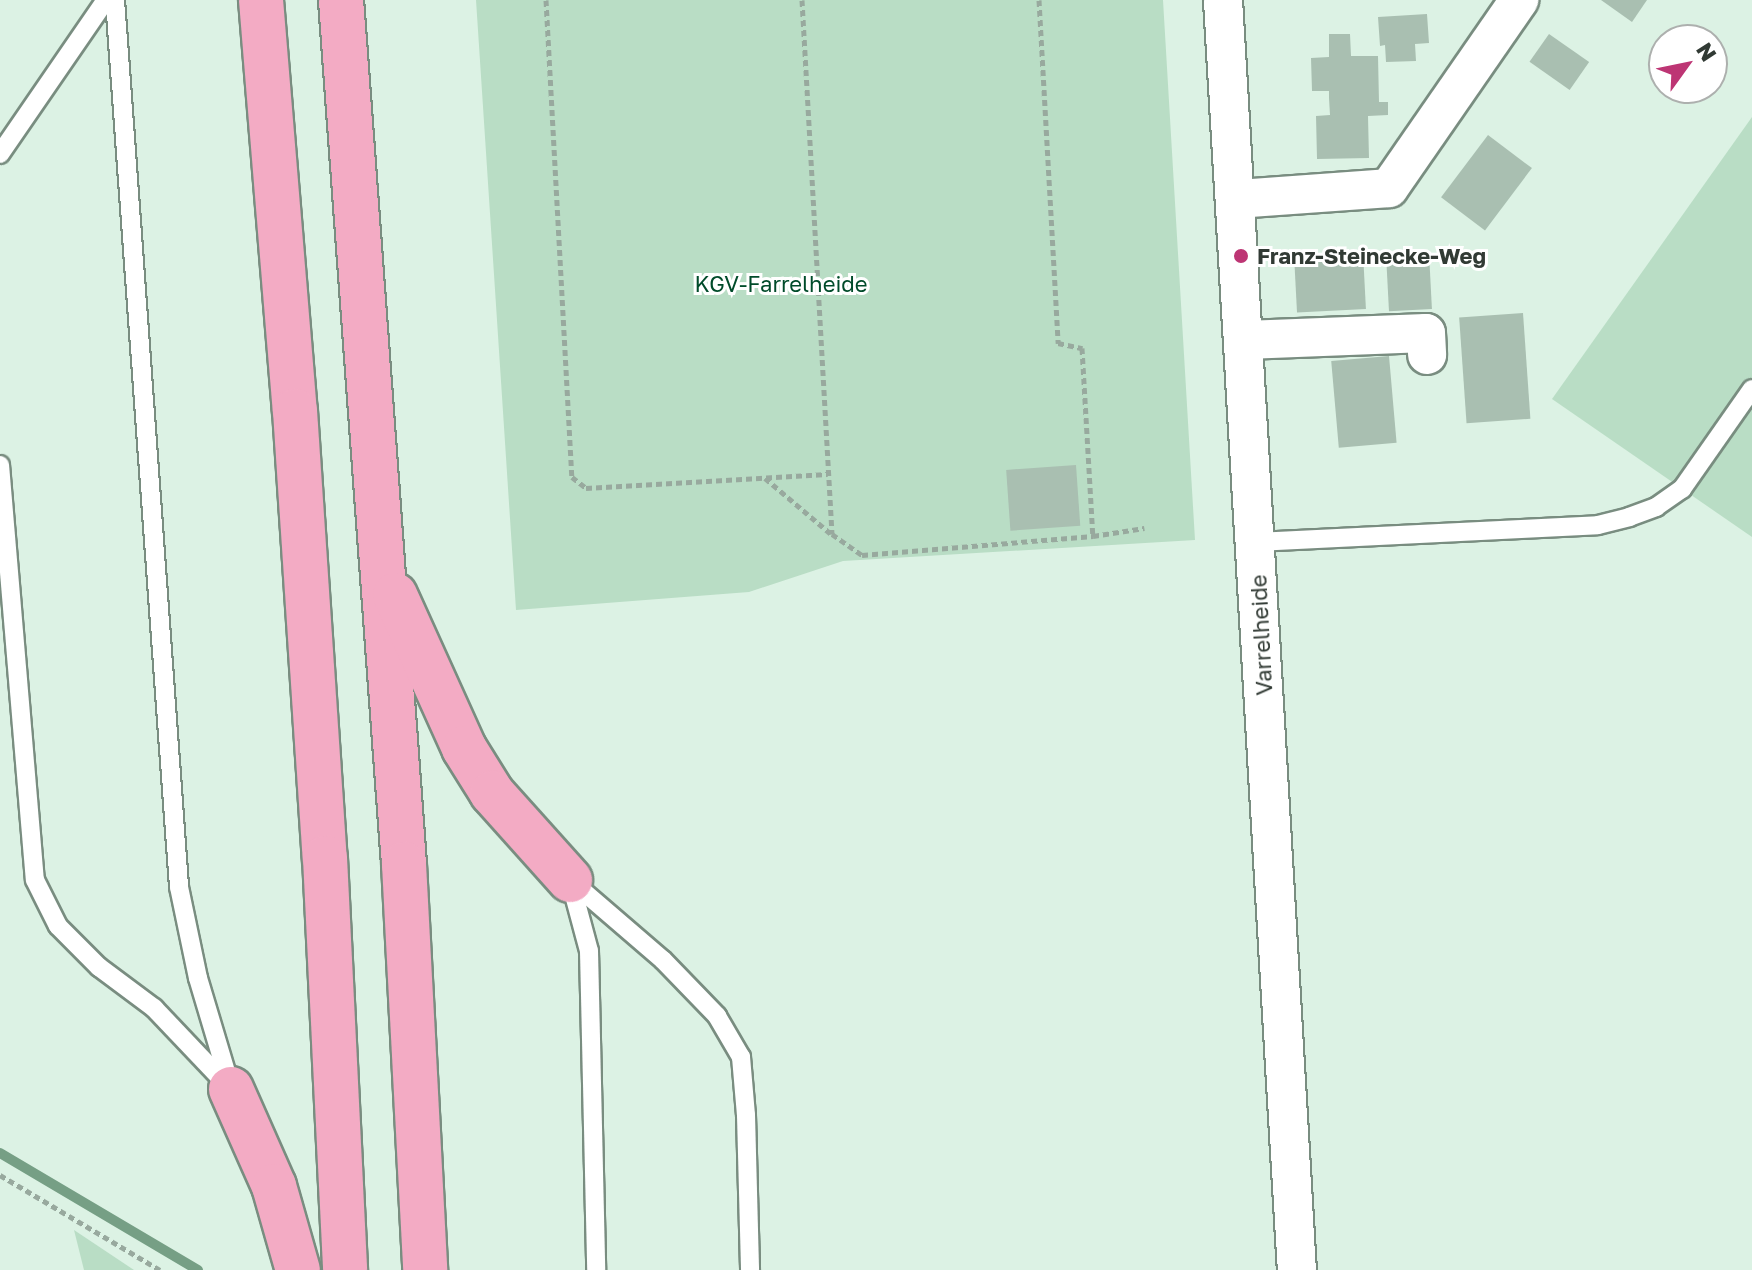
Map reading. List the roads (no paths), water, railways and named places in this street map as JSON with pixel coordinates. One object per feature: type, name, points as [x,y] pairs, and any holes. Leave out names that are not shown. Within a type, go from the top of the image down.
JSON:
[{"type":"highway","points":[[261,0],[295,411],[325,858],[345,1270]]},
{"type":"highway","points":[[341,0],[404,864],[425,1270]]},
{"type":"highway","points":[[383,566],[464,748],[492,793],[570,880]]},
{"type":"highway","points":[[231,1089],[274,1186],[298,1270]]},
{"type":"street","name":"Varrelheide","points":[[1223,0],[1237,199],[1297,1270]]},
{"type":"street","points":[[1237,199],[1389,188],[1519,0]]},
{"type":"street","points":[[1245,340],[1426,333],[1427,355]]},
{"type":"lane","points":[[0,154],[106,0]]},
{"type":"lane","points":[[115,0],[179,887],[198,978],[231,1089]]},
{"type":"lane","points":[[1256,542],[1598,525],[1629,517],[1656,507],[1682,489],[1752,389]]},
{"type":"lane","points":[[0,465],[35,880],[58,926],[99,967],[154,1008],[231,1089]]},
{"type":"lane","points":[[570,880],[589,951],[596,1270]]},
{"type":"lane","points":[[570,880],[663,960],[717,1016],[741,1057],[746,1115],[750,1270]]},
{"type":"waterway","points":[[0,1153],[198,1270]]},
{"type":"place","name":"Franz-Steinecke-Weg","points":[[1241,256]]},
{"type":"park label","name":"KGV-Farrelheide","points":[[781,284]]}]
